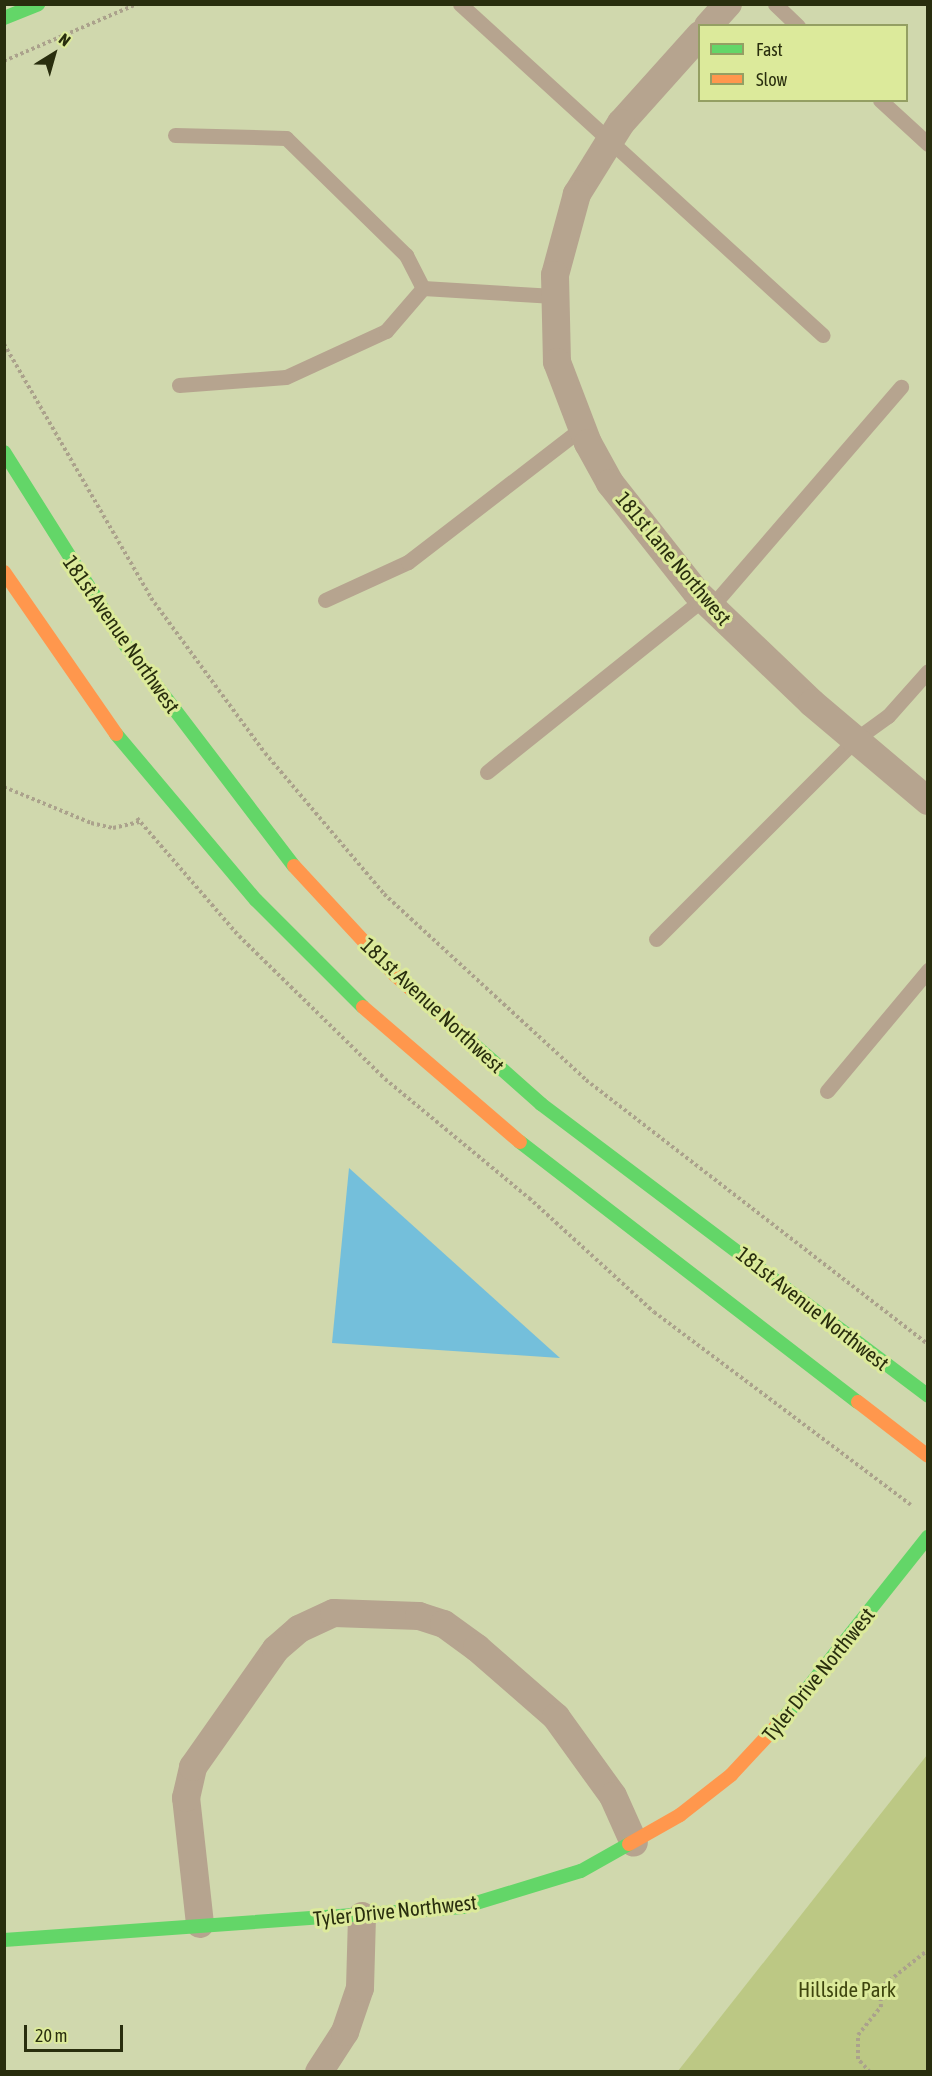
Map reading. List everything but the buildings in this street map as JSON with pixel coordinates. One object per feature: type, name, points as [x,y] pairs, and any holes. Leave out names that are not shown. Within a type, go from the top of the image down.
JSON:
[{"type":"main road","points":[[4,18],[38,4]]},
{"type":"main road","name":"181st Avenue Northwest","points":[[4,452],[134,657],[279,849],[394,975],[541,1104],[927,1396]]},
{"type":"main road","name":"181st Avenue Northwest","points":[[4,572],[77,683],[148,776],[256,900],[363,1007],[515,1138],[927,1456]]},
{"type":"main road","name":"Tyler Drive Northwest","points":[[4,1940],[200,1924],[362,1916],[463,1907],[520,1892],[581,1871],[634,1843],[731,1775],[774,1730],[927,1537]]},
{"type":"street","points":[[710,24],[728,4]]},
{"type":"street","name":"181st Lane Northwest","points":[[698,36],[608,140],[562,233],[554,296],[557,362],[582,428],[610,483],[707,603],[927,801]]},
{"type":"street","points":[[200,1924],[186,1798],[193,1767],[276,1649],[299,1629],[334,1613],[418,1616],[444,1624],[477,1648],[556,1717],[613,1796],[634,1843]]},
{"type":"street","points":[[319,2072],[345,2032],[360,1988],[362,1916]]},
{"type":"lane","points":[[460,4],[823,336]]},
{"type":"lane","points":[[775,4],[796,24]]},
{"type":"lane","points":[[882,102],[927,144]]},
{"type":"lane","points":[[175,135],[286,138],[406,255],[423,288]]},
{"type":"lane","points":[[423,288],[554,296]]},
{"type":"lane","points":[[178,385],[286,377],[386,331],[423,288]]},
{"type":"lane","points":[[487,772],[707,603],[902,387]]},
{"type":"lane","points":[[325,600],[408,562],[582,428]]},
{"type":"lane","points":[[656,939],[856,739],[888,716],[927,671]]},
{"type":"lane","points":[[827,1091],[927,970]]},
{"type":"path","points":[[4,60],[137,4]]},
{"type":"path","points":[[4,344],[151,598],[266,753],[384,894],[578,1074],[927,1344]]},
{"type":"path","points":[[4,787],[91,823],[113,828],[140,822]]},
{"type":"path","points":[[870,2072],[858,2059],[858,2035],[881,2007],[880,1988],[927,1950]]},
{"type":"green space","name":"Hillside Park","points":[[927,1755],[927,2071],[678,2071]]},
{"type":"water","points":[[349,1168],[560,1358],[332,1343]]},
{"type":"traffic: fast","points":[[4,18],[38,4]]},
{"type":"traffic: fast","points":[[4,452],[127,647],[294,866]]},
{"type":"traffic: fast","points":[[116,734],[256,900],[363,1007]]},
{"type":"traffic: fast","points":[[462,1034],[541,1104],[928,1396]]},
{"type":"traffic: fast","points":[[520,1142],[858,1402]]},
{"type":"traffic: fast","points":[[783,1719],[928,1537]]},
{"type":"traffic: fast","points":[[4,1940],[463,1907],[581,1871],[629,1844]]},
{"type":"traffic: slow","points":[[4,572],[116,734]]},
{"type":"traffic: slow","points":[[294,866],[395,975],[462,1034]]},
{"type":"traffic: slow","points":[[363,1007],[520,1142]]},
{"type":"traffic: slow","points":[[858,1402],[928,1456]]},
{"type":"traffic: slow","points":[[629,1844],[680,1815],[731,1775],[783,1719]]}]
